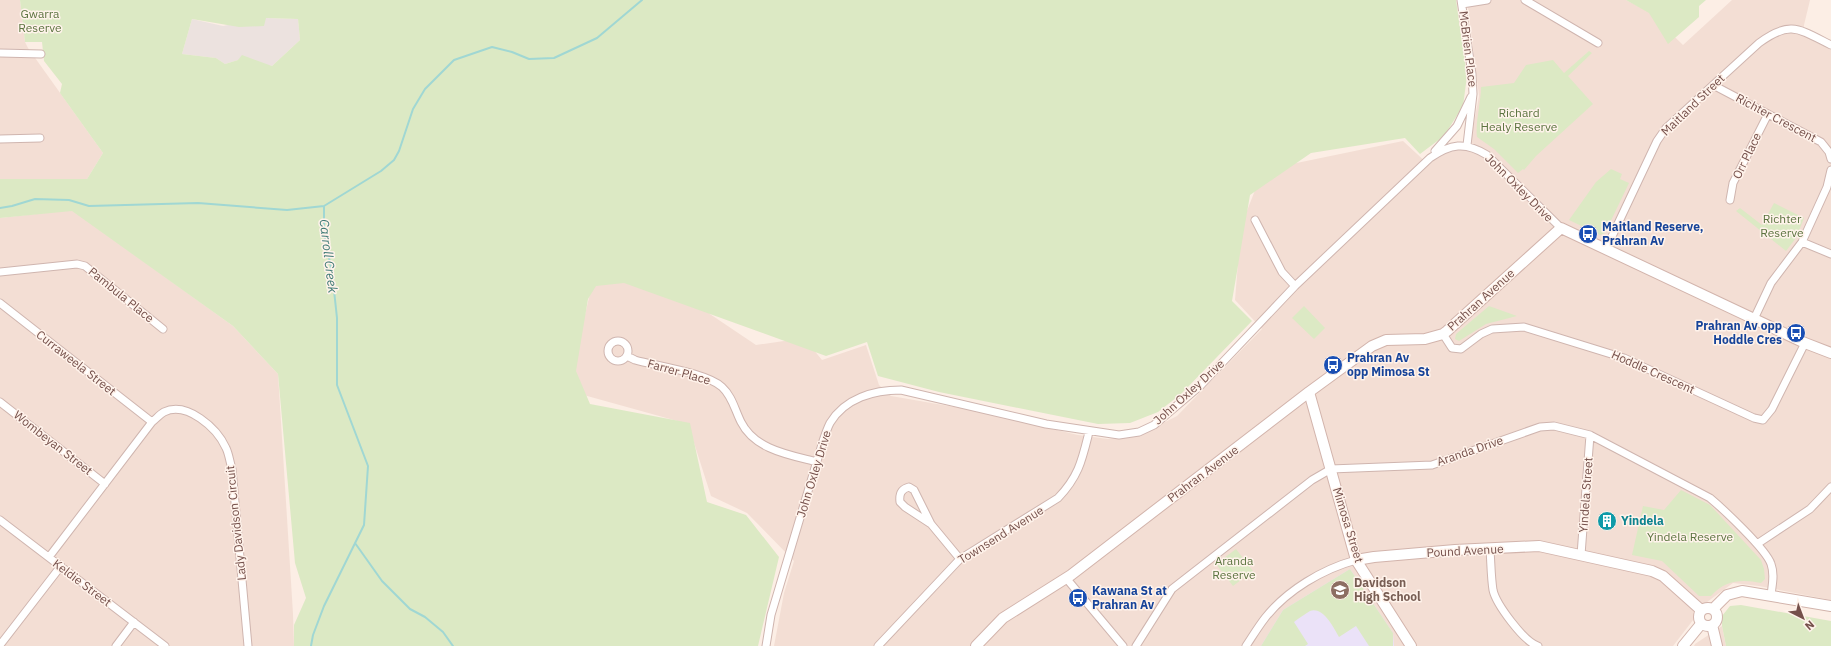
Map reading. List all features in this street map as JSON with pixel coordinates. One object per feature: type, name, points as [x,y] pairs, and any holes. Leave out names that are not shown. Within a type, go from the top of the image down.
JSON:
[{"type":"street","points":[[1462,2],[1487,0]]},
{"type":"street","points":[[1525,0],[1598,43]]},
{"type":"street","name":"McBrien Place","points":[[1462,2],[1472,74],[1473,94],[1467,145]]},
{"type":"street","name":"Maitland Street","points":[[1606,249],[1657,141],[1666,128],[1759,43],[1773,33],[1785,29],[1798,29],[1831,45]]},
{"type":"street","points":[[0,53],[41,54]]},
{"type":"street","name":"Richter Crescent","points":[[1713,85],[1821,142],[1829,152],[1831,160]]},
{"type":"street","points":[[1430,158],[1457,126],[1473,94]]},
{"type":"street","name":"Orr Place","points":[[1730,200],[1733,183],[1768,114]]},
{"type":"street","points":[[0,139],[40,138]]},
{"type":"street","name":"John Oxley Drive","points":[[766,646],[771,615],[830,423],[841,410],[855,399],[883,390],[901,390],[1046,424],[1089,432],[1119,435],[1139,432],[1154,425],[1201,385],[1295,286],[1430,158],[1441,150],[1452,147],[1467,145],[1478,149],[1487,155],[1561,228]]},
{"type":"street","points":[[1754,319],[1771,283],[1802,242],[1827,187],[1831,170]]},
{"type":"street","points":[[1255,220],[1282,272],[1295,286]]},
{"type":"street","points":[[1561,228],[1805,343],[1831,353]]},
{"type":"street","name":"Prahran Avenue","points":[[976,646],[1003,618],[1066,578],[1309,392],[1379,342],[1392,339],[1425,339],[1443,334],[1561,228]]},
{"type":"street","points":[[1802,242],[1831,254]]},
{"type":"street","name":"Pambula Place","points":[[0,272],[77,264],[85,266],[163,329]]},
{"type":"street","name":"Curraweela Street","points":[[0,303],[152,422]]},
{"type":"street","name":"Hoddle Crescent","points":[[1443,334],[1452,348],[1456,350],[1465,347],[1482,334],[1492,329],[1524,327],[1624,358],[1754,418],[1762,420],[1772,409],[1805,343]]},
{"type":"street","name":"Farrer Place","points":[[627,356],[635,360],[711,379],[722,387],[730,397],[742,424],[758,442],[782,453],[817,462]]},
{"type":"street","name":"Mimosa Street","points":[[1309,392],[1356,560],[1411,646]]},
{"type":"street","name":"Wombeyan Street","points":[[0,402],[105,484]]},
{"type":"street","name":"Lady Davidson Circuit","points":[[49,557],[152,422],[163,412],[176,409],[187,411],[216,432],[226,448],[232,469],[248,646]]},
{"type":"street","name":"Aranda Drive","points":[[1136,646],[1172,589],[1312,480],[1331,469],[1432,465],[1540,426],[1554,426],[1590,435],[1710,498],[1721,507],[1757,544],[1771,563],[1774,575],[1771,596]]},
{"type":"street","name":"Townsend Avenue","points":[[878,646],[960,559],[1058,498],[1071,485],[1082,461],[1089,432]]},
{"type":"street","name":"Yindela Street","points":[[1581,555],[1590,435]]},
{"type":"street","points":[[931,524],[900,502],[900,493],[905,488],[909,487],[918,495],[931,524],[960,559]]},
{"type":"street","points":[[1757,544],[1810,510],[1831,487]]},
{"type":"street","name":"Keldie Street","points":[[0,520],[165,646]]},
{"type":"street","name":"Pound Avenue","points":[[1246,646],[1266,617],[1293,591],[1338,565],[1356,560],[1388,555],[1539,546],[1652,571],[1663,576],[1701,610]]},
{"type":"street","points":[[1490,550],[1493,590],[1497,600],[1523,637],[1531,644],[1538,646]]},
{"type":"street","points":[[0,645],[61,566]]},
{"type":"street","points":[[1066,578],[1123,646]]},
{"type":"street","points":[[1713,609],[1727,595],[1736,592],[1748,591],[1831,606]]},
{"type":"street","points":[[1707,607],[1713,609],[1717,616],[1716,622],[1712,625],[1706,626],[1701,624],[1698,616],[1701,610],[1707,607]]},
{"type":"street","points":[[116,646],[134,622]]},
{"type":"street","points":[[1683,646],[1701,624]]},
{"type":"street","points":[[1712,625],[1717,646]]},
{"type":"shaded area","points":[[0,0],[20,0],[25,42],[28,48],[103,153],[87,179],[0,179]]},
{"type":"shaded area","points":[[1467,0],[1626,0],[1649,12],[1683,45],[1732,0],[1810,0],[1804,25],[1804,36],[1831,50],[1831,600],[1759,586],[1733,583],[1707,602],[1673,646],[774,646],[784,593],[794,561],[747,513],[711,496],[688,424],[580,394],[570,378],[596,268],[634,263],[756,345],[804,338],[822,360],[866,345],[879,385],[891,396],[966,409],[1078,435],[1108,439],[1140,435],[1177,416],[1262,329],[1235,300],[1241,226],[1263,170],[1403,141],[1429,165],[1440,155],[1461,149],[1469,149],[1479,96]]},
{"type":"shaded area","points":[[265,18],[298,19],[300,40],[272,66],[238,60],[225,64],[216,58],[182,54],[192,19],[223,26]]},
{"type":"shaded area","points":[[72,210],[233,326],[278,374],[294,646],[0,646],[0,218]]},
{"type":"shaded area","name":"Davidson High School","points":[[1350,569],[1393,633],[1394,646],[1261,646],[1283,610]]},
{"type":"shaded area","points":[[1722,626],[1726,646],[1694,646],[1695,644]]},
{"type":"green space","name":"Gwarra Reserve","points":[[20,0],[1456,0],[1467,76],[1463,106],[1444,136],[1420,154],[1405,138],[1311,153],[1250,195],[1232,301],[1252,321],[1181,394],[1158,412],[1130,423],[1098,424],[939,392],[878,376],[867,342],[826,356],[624,283],[596,286],[588,299],[576,371],[590,404],[690,423],[707,502],[746,515],[779,557],[758,646],[294,646],[294,625],[306,598],[295,563],[278,374],[233,326],[72,211],[0,218],[0,179],[87,179],[103,153],[60,93],[62,84],[44,61],[42,42],[25,42]],"holes":[[[266,18],[298,19],[300,40],[272,66],[242,55],[238,60],[225,64],[216,58],[182,54],[192,19],[239,27],[264,26]]]},
{"type":"green space","points":[[1626,0],[1706,0],[1699,6],[1699,17],[1668,44],[1649,13]]},
{"type":"green space","name":"Richard Healy Reserve","points":[[1589,51],[1592,53],[1568,76],[1593,104],[1536,156],[1524,170],[1523,169],[1518,173],[1494,149],[1477,137],[1481,87],[1514,83],[1526,65],[1553,60],[1564,73]]},
{"type":"green space","points":[[1611,169],[1622,174],[1620,179],[1629,183],[1605,233],[1600,235],[1569,220],[1596,182]]},
{"type":"green space","name":"Richter Reserve","points":[[1774,203],[1804,218],[1796,238],[1786,251],[1736,211],[1740,208],[1762,225]]},
{"type":"green space","points":[[1304,306],[1325,328],[1314,339],[1292,318]]},
{"type":"green space","points":[[1489,306],[1517,316],[1486,324],[1459,341],[1455,339],[1456,334]]},
{"type":"green space","name":"Yindela Reserve","points":[[1681,490],[1710,505],[1761,560],[1765,579],[1761,583],[1747,581],[1734,582],[1722,587],[1711,596],[1699,596],[1662,561],[1632,555],[1643,506],[1664,510]]},
{"type":"green space","name":"Aranda Reserve","points":[[1236,549],[1253,571],[1233,586],[1216,564]]},
{"type":"green space","name":"Davidson High School","points":[[1350,569],[1393,633],[1393,646],[1369,646],[1356,626],[1339,637],[1328,619],[1315,610],[1310,611],[1294,622],[1308,644],[1305,646],[1261,646],[1283,610]]},
{"type":"green space","points":[[1741,605],[1831,621],[1831,646],[1726,646],[1722,626],[1722,616],[1730,606]]},
{"type":"waterway","name":"Carroll Creek","points":[[311,646],[313,635],[324,606],[364,525],[368,466],[337,385],[337,318],[332,272],[324,234],[324,206],[381,171],[394,160],[399,151],[413,109],[425,89],[454,60],[492,47],[512,52],[529,59],[554,58],[597,38],[642,0]]},
{"type":"waterway","points":[[0,208],[35,199],[69,200],[89,206],[198,203],[287,210],[324,206]]},
{"type":"waterway","points":[[355,543],[382,581],[410,609],[425,617],[443,632],[453,646]]},
{"type":"place","name":"Maitland Reserve, Prahran Av","points":[[1588,234]]},
{"type":"place","name":"Prahran Av opp Hoddle Cres","points":[[1796,333]]},
{"type":"place","name":"Prahran Av opp Mimosa St","points":[[1333,365]]},
{"type":"place","name":"Yindela","points":[[1607,521]]},
{"type":"place","name":"Davidson High School","points":[[1340,590]]},
{"type":"place","name":"Kawana St at Prahran Av","points":[[1078,598]]}]
